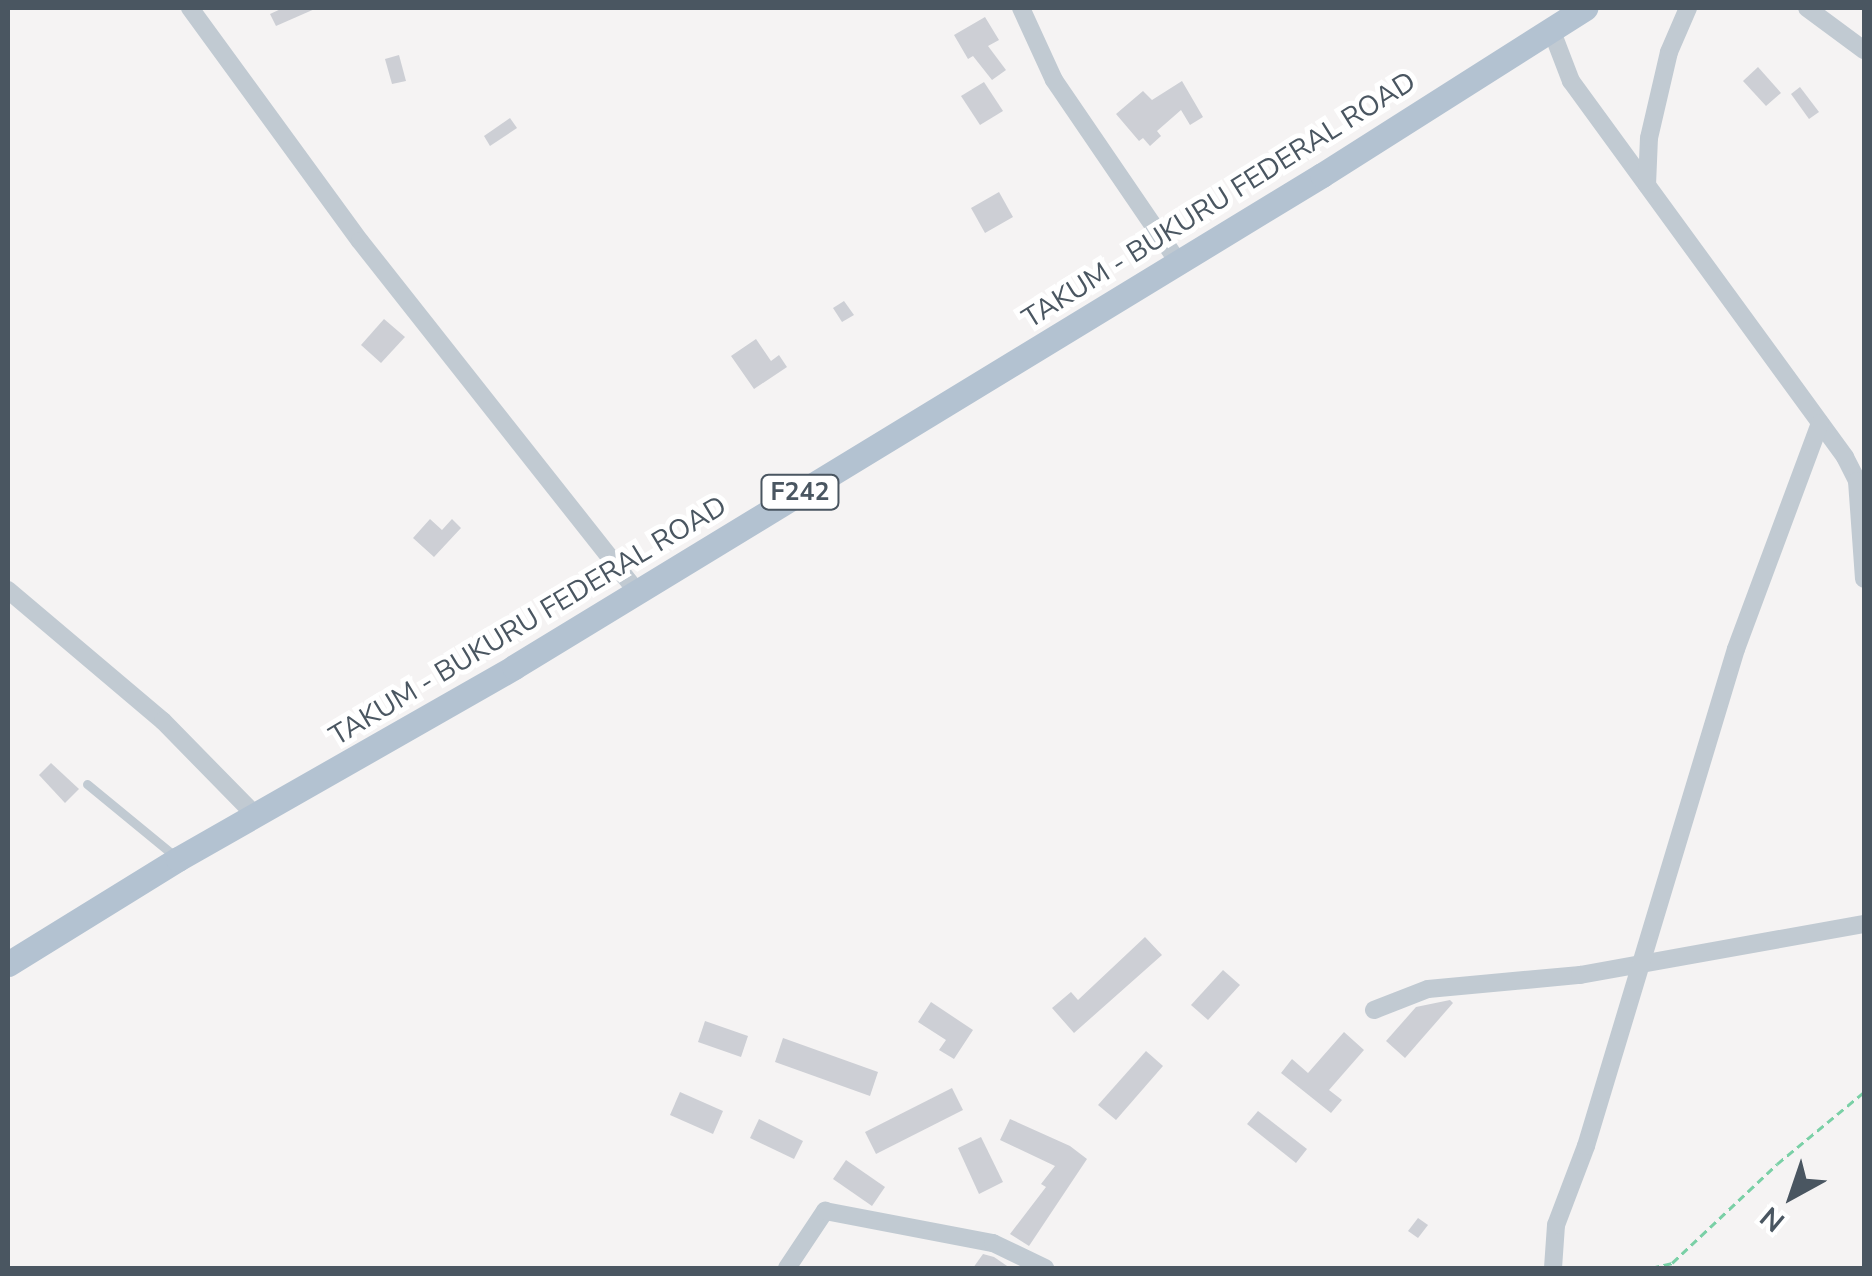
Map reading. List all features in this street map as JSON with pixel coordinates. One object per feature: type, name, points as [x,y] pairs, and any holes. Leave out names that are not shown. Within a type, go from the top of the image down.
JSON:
[{"type":"main road","name":"TAKUM - BUKURU FEDERAL ROAD","points":[[8,964],[178,859],[257,817],[637,592],[1585,8]]},
{"type":"street","points":[[190,8],[360,241],[637,592]]},
{"type":"street","points":[[1021,8],[1054,80],[1178,262]]},
{"type":"street","points":[[1647,185],[1650,138],[1669,52],[1688,8]]},
{"type":"street","points":[[1808,8],[1864,50]]},
{"type":"street","points":[[1551,29],[1570,81],[1820,423],[1857,480],[1864,578]]},
{"type":"street","points":[[1553,1268],[1556,1225],[1586,1146],[1736,649],[1820,423]]},
{"type":"street","points":[[8,590],[163,721],[257,817]]},
{"type":"street","points":[[1374,1010],[1428,989],[1488,987],[1531,977],[1642,966],[1864,924]]},
{"type":"street","points":[[787,1268],[825,1211],[993,1243],[1045,1268]]},
{"type":"lane","points":[[87,784],[178,859]]},
{"type":"path","points":[[1650,1268],[1672,1263],[1776,1164],[1864,1092]]},
{"type":"building","points":[[283,8],[317,8],[276,26],[270,14]]},
{"type":"building","points":[[985,17],[999,40],[988,46],[1006,70],[992,80],[973,56],[968,59],[954,35]]},
{"type":"building","points":[[399,55],[406,81],[392,84],[385,59]]},
{"type":"building","points":[[1758,67],[1781,93],[1766,106],[1743,81]]},
{"type":"building","points":[[1182,81],[1203,117],[1190,125],[1181,110],[1157,131],[1161,136],[1150,146],[1143,138],[1139,141],[1116,114],[1143,91],[1152,100]]},
{"type":"building","points":[[984,82],[1003,111],[980,125],[961,96]]},
{"type":"building","points":[[1800,87],[1819,112],[1809,119],[1791,94]]},
{"type":"building","points":[[510,118],[517,128],[490,146],[484,136]]},
{"type":"building","points":[[999,192],[1013,217],[985,233],[971,208]]},
{"type":"building","points":[[844,301],[854,315],[842,322],[833,308]]},
{"type":"building","points":[[384,319],[405,337],[381,363],[361,345]]},
{"type":"building","points":[[756,339],[771,361],[779,355],[787,367],[754,389],[731,356]]},
{"type":"building","points":[[430,519],[442,530],[452,519],[461,528],[434,557],[413,538]]},
{"type":"building","points":[[51,763],[79,789],[65,803],[39,775]]},
{"type":"building","points":[[1145,937],[1162,955],[1074,1033],[1052,1008],[1071,992],[1078,1000]]},
{"type":"building","points":[[1223,970],[1240,985],[1208,1020],[1191,1005]]},
{"type":"building","points":[[1450,1000],[1453,1003],[1405,1058],[1386,1041],[1416,1007]]},
{"type":"building","points":[[931,1002],[973,1030],[954,1059],[939,1050],[946,1040],[918,1022]]},
{"type":"building","points":[[705,1021],[748,1036],[741,1057],[698,1042]]},
{"type":"building","points":[[1344,1032],[1364,1050],[1329,1090],[1342,1100],[1331,1113],[1281,1073],[1292,1059],[1308,1073]]},
{"type":"building","points":[[783,1038],[878,1072],[870,1096],[775,1062]]},
{"type":"building","points":[[1146,1051],[1163,1066],[1116,1120],[1098,1105]]},
{"type":"building","points":[[952,1088],[963,1110],[876,1154],[865,1132]]},
{"type":"building","points":[[680,1092],[723,1111],[713,1134],[670,1115]]},
{"type":"building","points":[[1258,1111],[1307,1149],[1296,1163],[1247,1124]]},
{"type":"building","points":[[759,1119],[803,1141],[794,1159],[750,1138]]},
{"type":"building","points":[[1010,1119],[1070,1146],[1087,1159],[1029,1246],[1010,1234],[1046,1187],[1041,1184],[1055,1166],[1000,1140]]},
{"type":"building","points":[[981,1137],[1003,1182],[979,1194],[958,1148]]},
{"type":"building","points":[[846,1160],[885,1187],[872,1206],[833,1179]]},
{"type":"building","points":[[1418,1218],[1428,1225],[1418,1238],[1408,1231]]},
{"type":"building","points":[[983,1254],[994,1257],[1010,1268],[973,1268]]}]
